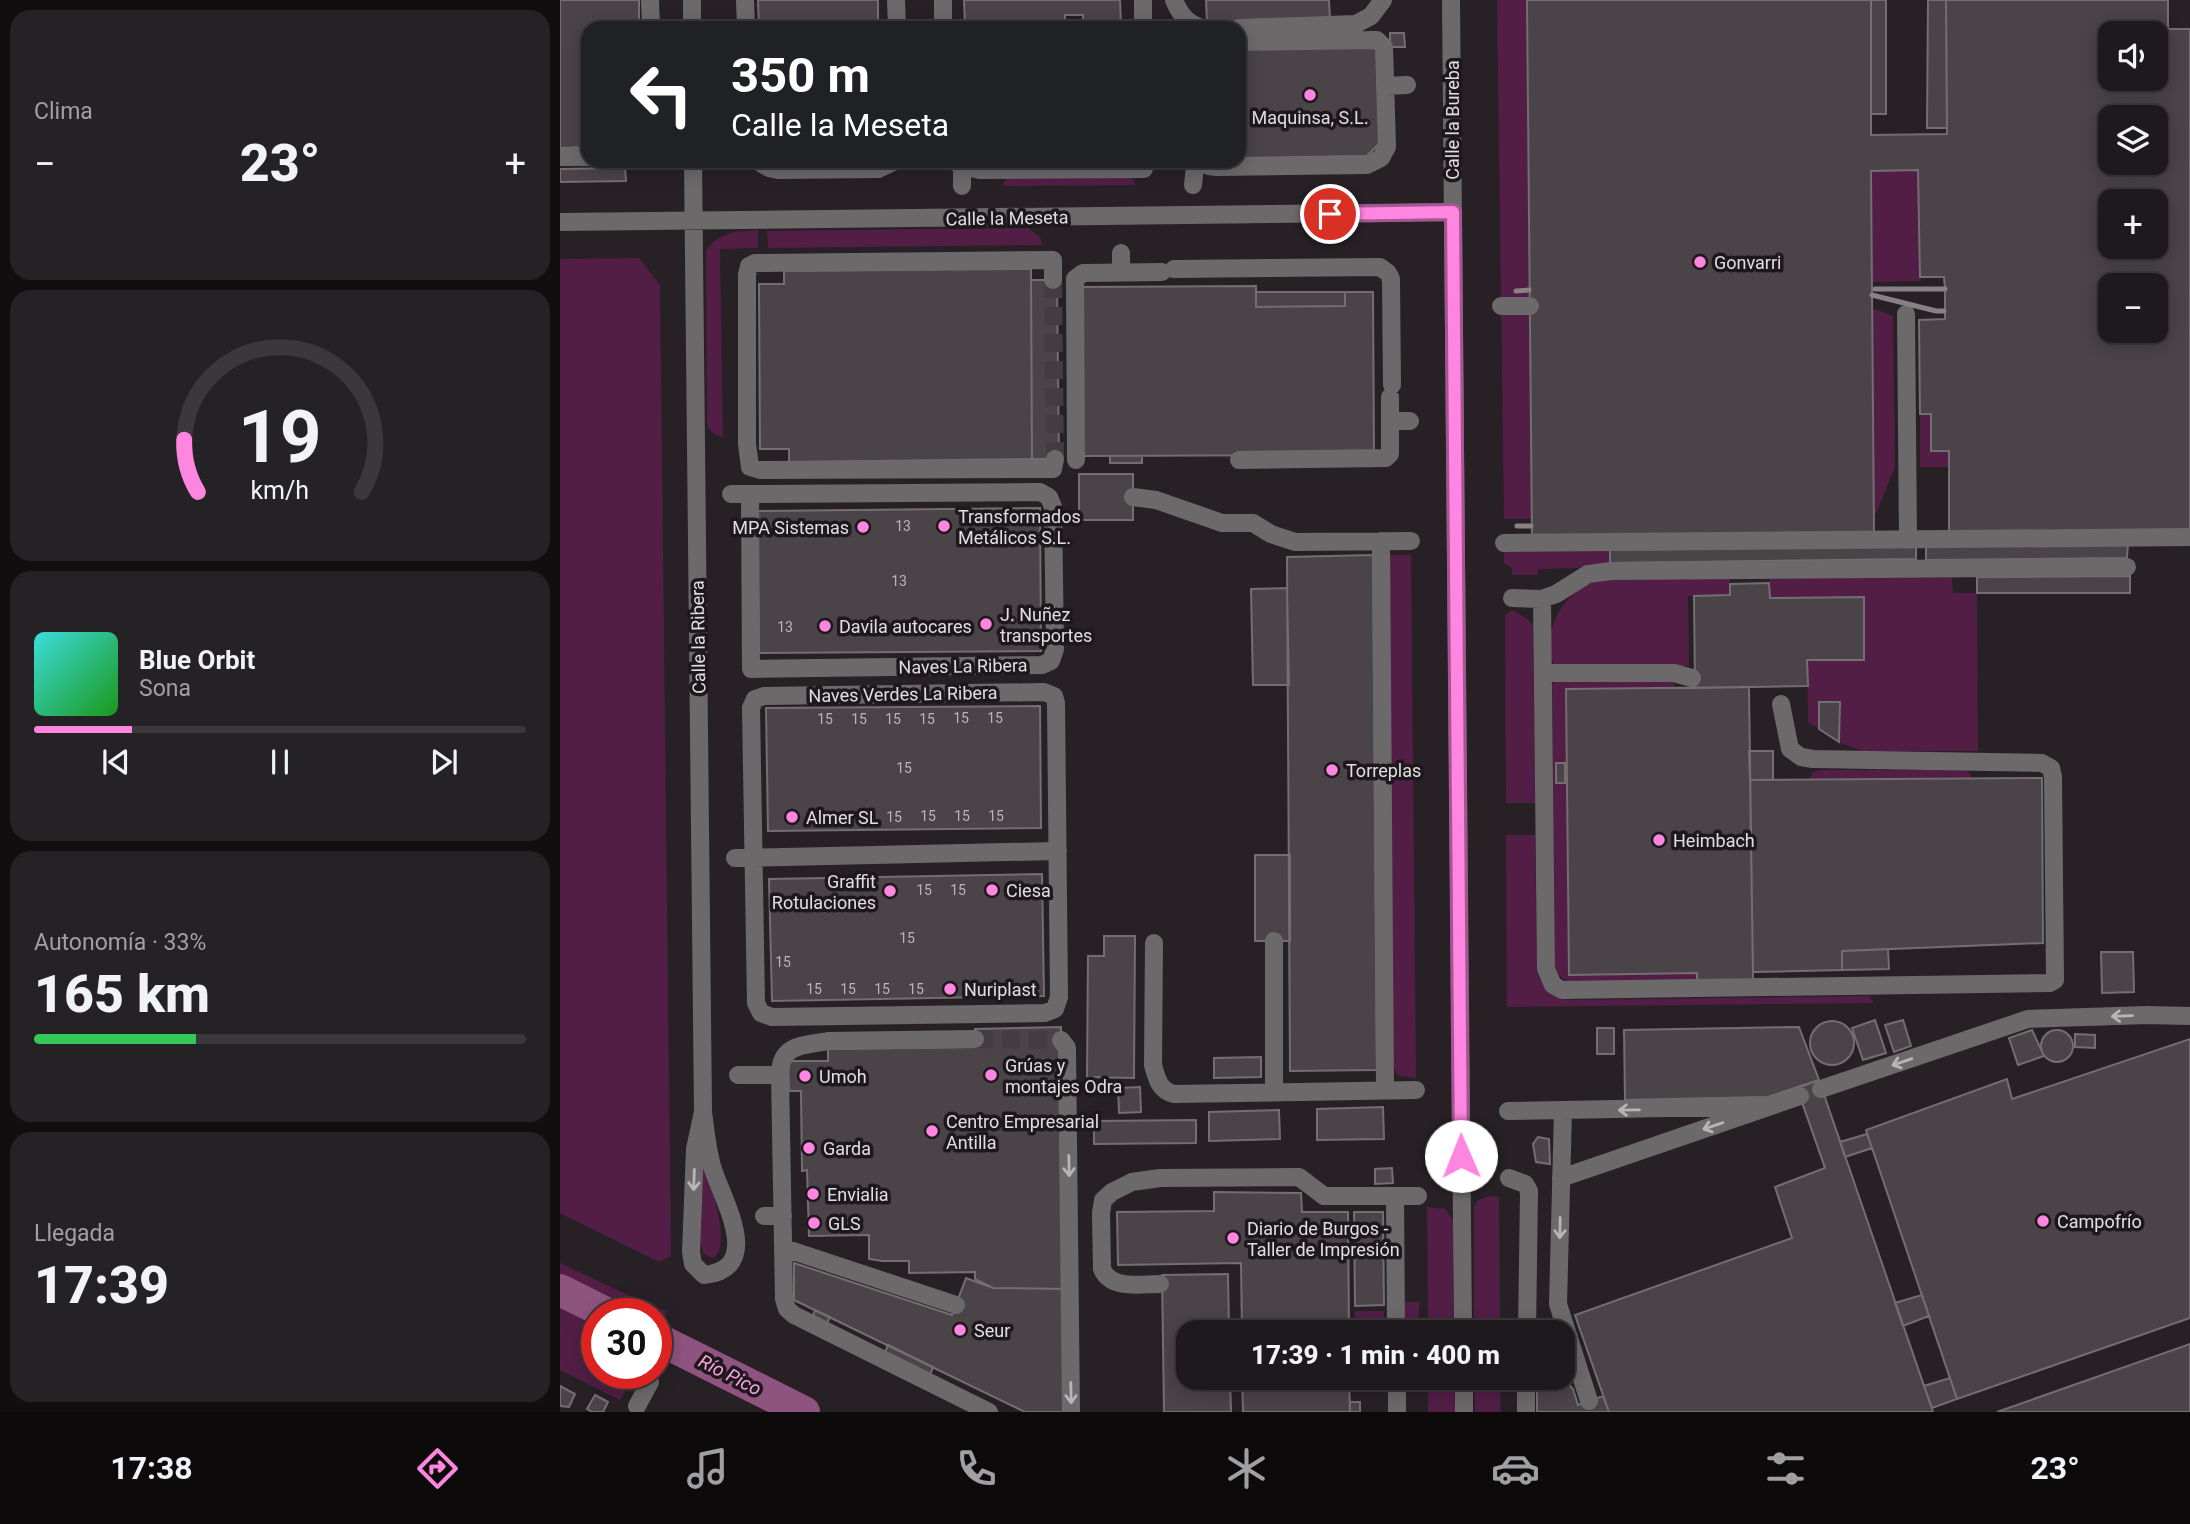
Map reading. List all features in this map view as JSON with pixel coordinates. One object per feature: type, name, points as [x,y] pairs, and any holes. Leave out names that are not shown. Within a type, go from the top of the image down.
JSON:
[{"type":"street","points":[[650,0],[651,21]]},
{"type":"street","points":[[691,0],[692,21]]},
{"type":"street","points":[[746,0],[746,21]]},
{"type":"street","points":[[896,0],[897,21]]},
{"type":"street","points":[[943,0],[943,21]]},
{"type":"street","points":[[1143,0],[1143,21]]},
{"type":"street","points":[[1174,0],[1186,21]]},
{"type":"street","points":[[1246,28],[1356,24],[1371,16],[1383,0]]},
{"type":"street","name":"Calle la Bureba","points":[[1451,0],[1463,1320]]},
{"type":"street","points":[[1246,42],[1377,40],[1384,47],[1387,147],[1381,158],[1367,165],[1246,167]]},
{"type":"street","points":[[1385,86],[1407,85]]},
{"type":"street","points":[[560,157],[581,157]]},
{"type":"street","name":"Calle la Ribera","points":[[693,168],[703,1112],[708,1149],[732,1217],[736,1244],[734,1259],[722,1271],[704,1275],[693,1264],[691,1252],[695,1149],[703,1112]]},
{"type":"street","points":[[769,168],[880,168]]},
{"type":"street","points":[[959,168],[962,186]]},
{"type":"street","points":[[973,168],[1144,172]]},
{"type":"street","points":[[1194,185],[1195,168]]},
{"type":"street","name":"Calle la Meseta","points":[[560,222],[1453,212]]},
{"type":"street","points":[[1121,253],[1121,272]]},
{"type":"street","points":[[1053,280],[1053,257],[755,264],[749,267],[739,444],[750,467],[760,470],[1053,469],[1055,459]]},
{"type":"street","points":[[1076,460],[1075,279],[1083,274],[1380,267],[1388,273],[1400,286],[1391,391],[1390,454],[1386,458],[1239,460]]},
{"type":"street","points":[[1501,306],[1530,306]]},
{"type":"street","points":[[1906,314],[1908,540]]},
{"type":"street","points":[[1390,421],[1410,421]]},
{"type":"street","name":"Naves La Ribera","points":[[731,494],[1040,492],[1049,497],[1054,507],[1055,649],[1051,662],[1042,665],[742,669],[750,494]]},
{"type":"street","points":[[1133,497],[1156,500],[1222,523],[1253,523],[1271,534],[1295,542],[1411,541]]},
{"type":"street","points":[[1504,543],[2190,537]]},
{"type":"street","points":[[1381,541],[1385,1090]]},
{"type":"street","points":[[1512,598],[1542,599],[1556,594],[1588,573],[1611,571],[2127,567]]},
{"type":"street","points":[[1542,599],[1546,969],[1553,985],[1562,990],[2050,983],[2055,980],[2051,768],[2042,763],[1801,757],[1790,749],[1781,704]]},
{"type":"street","points":[[1543,673],[1674,673],[1692,678]]},
{"type":"street","name":"Naves Verdes La Ribera","points":[[1044,692],[1054,696],[1059,997],[1055,1009],[1045,1013],[772,1017],[761,1013],[756,1003],[744,858],[751,708],[755,699],[764,696],[1044,692]]},
{"type":"street","points":[[744,858],[1058,851]]},
{"type":"street","points":[[1274,942],[1274,1092]]},
{"type":"street","points":[[1154,943],[1153,1065],[1158,1082],[1165,1091],[1174,1094],[1416,1090]]},
{"type":"street","points":[[1821,1089],[2028,1018],[2190,1016]]},
{"type":"street","points":[[975,1039],[828,1041],[785,1053],[780,1061],[784,1299],[787,1309],[794,1315],[989,1412]]},
{"type":"street","points":[[1064,1044],[1072,1412]]},
{"type":"street","points":[[738,1075],[780,1075]]},
{"type":"street","points":[[1561,1178],[1800,1096]]},
{"type":"street","points":[[1508,1111],[1770,1106]]},
{"type":"street","points":[[1563,1111],[1558,1304],[1590,1401]]},
{"type":"street","points":[[1160,1284],[1118,1284],[1105,1278],[1102,1269],[1103,1200],[1132,1182],[1160,1178],[1299,1177],[1324,1196],[1418,1195]]},
{"type":"street","points":[[1508,1178],[1525,1184],[1529,1191],[1527,1320]]},
{"type":"street","points":[[1395,1196],[1396,1320]]},
{"type":"street","points":[[764,1216],[783,1216]]},
{"type":"street","points":[[765,1258],[784,1253],[956,1305]]},
{"type":"street","points":[[638,1406],[646,1389]]},
{"type":"street","points":[[1397,1390],[1397,1412]]},
{"type":"street","points":[[1464,1390],[1464,1412]]},
{"type":"street","points":[[1526,1390],[1526,1412]]},
{"type":"shaded area","points":[[1497,0],[1527,0],[1532,519],[1504,519]]},
{"type":"shaded area","points":[[1918,170],[1921,281],[1872,282],[1871,171]]},
{"type":"shaded area","points":[[1007,177],[1129,177],[1136,185],[1002,186]]},
{"type":"shaded area","points":[[1028,228],[1040,237],[1042,245],[768,248],[767,231]]},
{"type":"shaded area","points":[[758,230],[758,248],[720,249],[723,437],[717,436],[707,423],[706,251],[722,236]]},
{"type":"shaded area","points":[[639,258],[660,285],[671,1256],[659,1262],[560,1213],[560,259]]},
{"type":"shaded area","points":[[1872,308],[1893,316],[1895,467],[1873,521]]},
{"type":"shaded area","points":[[1920,414],[1931,414],[1931,451],[1949,451],[1949,467],[1920,467]]},
{"type":"shaded area","points":[[1610,550],[1610,563],[1578,568],[1538,569],[1538,575],[1512,575],[1512,568],[1504,563],[1504,551]]},
{"type":"shaded area","points":[[1388,555],[1411,555],[1416,1078],[1399,1076],[1393,1068]]},
{"type":"shaded area","points":[[1769,578],[1952,578],[1953,593],[1977,593],[1978,751],[1862,751],[1839,742],[1840,702],[1819,702],[1819,729],[1808,722],[1807,660],[1864,660],[1864,597],[1770,598]]},
{"type":"shaded area","points":[[1609,579],[1730,579],[1730,595],[1688,596],[1689,666],[1554,665],[1550,641],[1556,617],[1570,597],[1591,583]]},
{"type":"shaded area","points":[[1512,610],[1528,619],[1533,626],[1535,803],[1506,803],[1505,615]]},
{"type":"shaded area","points":[[1672,678],[1675,688],[1567,690],[1697,973],[1697,981],[1569,981],[1561,977],[1555,967],[1552,685],[1558,679]]},
{"type":"shaded area","points":[[1961,770],[1969,772],[1972,778],[1809,779],[1813,772]]},
{"type":"shaded area","points":[[1506,835],[1535,835],[1537,974],[1553,994],[1568,1000],[1869,996],[1874,1003],[1507,1007]]},
{"type":"shaded area","points":[[702,1154],[720,1225],[719,1251],[713,1258],[704,1254],[700,1244]]},
{"type":"shaded area","points":[[1489,1196],[1499,1197],[1500,1320],[1474,1320],[1474,1207],[1477,1201]]},
{"type":"shaded area","points":[[1427,1207],[1445,1209],[1453,1220],[1453,1320],[1428,1320]]},
{"type":"shaded area","points":[[560,1263],[635,1298],[581,1298],[581,1380],[560,1370]]},
{"type":"shaded area","points":[[1404,1302],[1419,1302],[1419,1320],[1404,1320]]},
{"type":"shaded area","points":[[1355,1311],[1384,1311],[1384,1320],[1355,1320]]},
{"type":"shaded area","points":[[598,1389],[627,1389],[620,1400]]},
{"type":"shaded area","points":[[1428,1390],[1454,1390],[1455,1412],[1428,1412]]},
{"type":"shaded area","points":[[1474,1390],[1500,1390],[1501,1412],[1475,1412]]},
{"type":"building","points":[[560,0],[639,0],[639,21],[581,21],[581,147],[560,148]]},
{"type":"building","points":[[758,0],[878,0],[878,21],[759,21]]},
{"type":"building","points":[[964,0],[1120,0],[1121,21],[1083,21],[1083,15],[1065,15],[1065,21],[965,21]]},
{"type":"building","points":[[1206,0],[1329,0],[1330,20],[1207,21]]},
{"type":"building","name":"Gonvarri","points":[[1527,0],[1871,0],[1871,135],[1947,134],[1946,0],[2168,0],[2168,21],[2098,21],[2098,91],[2168,91],[2168,29],[2190,29],[2190,530],[1949,533],[1949,451],[1931,451],[1931,414],[1920,414],[1919,320],[1945,319],[1945,289],[1944,277],[1920,277],[1918,170],[1871,171],[1874,534],[1532,538]]},
{"type":"building","points":[[1871,0],[1886,0],[1886,114],[1871,114]]},
{"type":"building","points":[[1928,0],[1946,0],[1947,128],[1927,128]]},
{"type":"building","points":[[1390,33],[1404,33],[1405,47],[1390,47]]},
{"type":"building","name":"Maquinsa, S.L.","points":[[1380,46],[1381,142],[1367,156],[1246,158],[1246,48]]},
{"type":"building","points":[[625,168],[626,181],[560,182],[560,169]]},
{"type":"building","points":[[1031,269],[1032,459],[789,462],[789,449],[760,449],[759,284],[784,284],[784,271]]},
{"type":"building","points":[[1031,280],[1057,280],[1059,459],[1032,459]]},
{"type":"building","points":[[1256,286],[1256,307],[1345,306],[1345,292],[1373,292],[1374,455],[1083,456],[1082,287]]},
{"type":"building","points":[[1256,292],[1345,292],[1345,306],[1256,307]]},
{"type":"building","points":[[1110,456],[1142,456],[1142,463],[1110,463]]},
{"type":"building","points":[[1079,474],[1133,474],[1133,520],[1079,520]]},
{"type":"building","points":[[1040,508],[1041,651],[759,653],[757,511]]},
{"type":"building","points":[[2128,543],[2127,558],[1926,560],[1926,546]]},
{"type":"building","points":[[1916,546],[1916,559],[1610,563],[1610,550]]},
{"type":"building","name":"Torreplas","points":[[1373,555],[1377,1070],[1290,1071],[1287,557]]},
{"type":"building","points":[[2130,576],[2130,593],[1977,593],[1977,577]]},
{"type":"building","points":[[1769,583],[1770,598],[1864,597],[1864,660],[1807,660],[1808,686],[1695,688],[1694,596],[1730,595],[1730,584]]},
{"type":"building","points":[[1287,588],[1289,685],[1253,685],[1251,589]]},
{"type":"building","name":"Heimbach","points":[[1749,687],[1753,980],[1697,981],[1697,973],[1569,975],[1566,689]]},
{"type":"building","points":[[1819,702],[1840,702],[1839,742],[1819,729]]},
{"type":"building","points":[[1040,706],[1041,828],[768,831],[766,708]]},
{"type":"building","points":[[1749,751],[1773,751],[1773,780],[1750,780]]},
{"type":"building","points":[[1556,763],[1565,763],[1565,783],[1556,783]]},
{"type":"building","points":[[2042,778],[2043,943],[1842,951],[1842,970],[1753,972],[1750,780]]},
{"type":"building","points":[[1255,855],[1290,855],[1290,941],[1255,941]]},
{"type":"building","points":[[1042,874],[1044,996],[772,1001],[769,879]]},
{"type":"building","points":[[1104,936],[1135,936],[1134,1078],[1087,1077],[1088,956],[1104,956]]},
{"type":"building","points":[[1888,949],[1889,969],[1842,970],[1842,951]]},
{"type":"building","points":[[2101,952],[2133,952],[2134,992],[2102,993]]},
{"type":"building","points":[[1875,1020],[1886,1053],[1863,1060],[1852,1028]]},
{"type":"building","points":[[1903,1020],[1911,1046],[1894,1052],[1885,1025]]},
{"type":"building","points":[[1832,1021],[1847,1028],[1854,1043],[1847,1058],[1832,1065],[1817,1058],[1810,1043],[1817,1028]]},
{"type":"building","name":"Centro Empresarial Antilla","points":[[1061,1027],[1064,1289],[993,1288],[975,1279],[975,1272],[909,1273],[909,1261],[869,1259],[869,1235],[809,1236],[807,1170],[802,1171],[801,1091],[789,1091],[788,1061],[828,1061],[828,1049],[976,1047],[975,1029]]},
{"type":"building","points":[[1799,1027],[1819,1080],[1768,1097],[1625,1100],[1624,1030]]},
{"type":"building","points":[[1597,1028],[1614,1028],[1614,1054],[1597,1054]]},
{"type":"building","points":[[2032,1030],[2044,1056],[2018,1065],[2009,1038]]},
{"type":"building","points":[[2057,1030],[2068,1035],[2073,1046],[2068,1057],[2057,1062],[2046,1057],[2041,1046],[2046,1035]]},
{"type":"building","points":[[2075,1034],[2095,1035],[2095,1048],[2075,1047]]},
{"type":"building","name":"Campofrío","points":[[2190,1039],[2190,1318],[1957,1399],[1866,1130],[2007,1079],[2012,1099]]},
{"type":"building","points":[[1261,1057],[1261,1077],[1214,1078],[1214,1058]]},
{"type":"building","points":[[1819,1080],[1933,1412],[1609,1412],[1575,1315],[1792,1238],[1775,1187],[1825,1168],[1797,1088]]},
{"type":"building","points":[[1140,1087],[1141,1112],[1119,1113],[1118,1088]]},
{"type":"building","points":[[1383,1107],[1384,1139],[1317,1140],[1317,1109]]},
{"type":"building","points":[[1279,1110],[1280,1139],[1209,1141],[1209,1112]]},
{"type":"building","points":[[1196,1120],[1196,1143],[1094,1144],[1094,1121]]},
{"type":"building","points":[[1867,1134],[1872,1148],[1845,1157],[1840,1142]]},
{"type":"building","points":[[1538,1137],[1549,1139],[1550,1164],[1536,1162],[1533,1144]]},
{"type":"building","points":[[1392,1168],[1393,1183],[1375,1184],[1375,1169]]},
{"type":"building","name":"Diario de Burgos - Taller de Impresión","points":[[1214,1192],[1301,1193],[1302,1212],[1348,1212],[1349,1320],[1242,1320],[1241,1263],[1118,1265],[1117,1212],[1214,1211]]},
{"type":"building","points":[[1354,1212],[1383,1212],[1384,1305],[1355,1306]]},
{"type":"building","name":"Seur","points":[[794,1263],[952,1315],[966,1278],[993,1288],[1064,1289],[1066,1412],[1025,1412],[794,1300]]},
{"type":"building","points":[[1228,1274],[1229,1320],[1176,1320],[1176,1390],[1230,1390],[1231,1412],[1164,1412],[1162,1275]]},
{"type":"building","points":[[1922,1295],[1929,1316],[1903,1326],[1895,1303]]},
{"type":"building","points":[[815,1310],[830,1317],[827,1323],[813,1316]]},
{"type":"building","points":[[2190,1344],[2190,1412],[1997,1412]]},
{"type":"building","points":[[888,1345],[933,1367],[930,1375],[885,1352]]},
{"type":"building","points":[[1950,1378],[1957,1399],[1932,1408],[1924,1386]]},
{"type":"building","points":[[560,1386],[575,1394],[569,1407],[560,1406]]},
{"type":"building","points":[[1242,1390],[1349,1390],[1350,1412],[1243,1412]]},
{"type":"building","points":[[1573,1390],[1578,1405],[1603,1396],[1609,1412],[1537,1412],[1537,1392]]},
{"type":"building","points":[[595,1395],[608,1402],[603,1412],[587,1409]]},
{"type":"building","points":[[1350,1402],[1360,1402],[1360,1412],[1350,1412]]},
{"type":"waterway","name":"Río Pico","points":[[560,1290],[581,1300]]},
{"type":"waterway","name":"Río Pico","points":[[672,1346],[804,1412]]},
{"type":"tunnel","points":[[1053,280],[1055,459]]},
{"type":"tunnel","points":[[975,1039],[1061,1040]]},
{"type":"railway","points":[[1875,289],[1945,289]]},
{"type":"railway","points":[[1516,291],[1529,290]]},
{"type":"railway","points":[[1872,295],[1944,311]]},
{"type":"railway","points":[[1517,526],[1531,526]]},
{"type":"place","name":"Maquinsa, S.L.","points":[[1310,95]]},
{"type":"place","name":"Gonvarri","points":[[1700,262]]},
{"type":"place","name":"Transformados Metálicos S.L.","points":[[944,526]]},
{"type":"place","name":"MPA Sistemas","points":[[863,527]]},
{"type":"place","name":"J. Nuñez transportes","points":[[986,624]]},
{"type":"place","name":"Davila autocares","points":[[825,626]]},
{"type":"place","name":"Torreplas","points":[[1332,770]]},
{"type":"place","name":"Almer SL","points":[[792,817]]},
{"type":"place","name":"Heimbach","points":[[1659,840]]},
{"type":"place","name":"Ciesa","points":[[992,890]]},
{"type":"place","name":"Graffit Rotulaciones","points":[[890,891]]},
{"type":"place","name":"Nuriplast","points":[[950,989]]},
{"type":"place","name":"Grúas y montajes Odra","points":[[991,1075]]},
{"type":"place","name":"Umoh","points":[[805,1076]]},
{"type":"place","name":"Centro Empresarial Antilla","points":[[932,1131]]},
{"type":"place","name":"Garda","points":[[809,1148]]},
{"type":"place","name":"Envialia","points":[[813,1194]]},
{"type":"place","name":"Campofrío","points":[[2043,1221]]},
{"type":"place","name":"GLS","points":[[814,1223]]},
{"type":"place","name":"Diario de Burgos - Taller de Impresión","points":[[1233,1238]]},
{"type":"place","name":"Seur","points":[[960,1330]]},
{"type":"route","points":[[1330,214],[1453,212],[1461,1156]]}]
